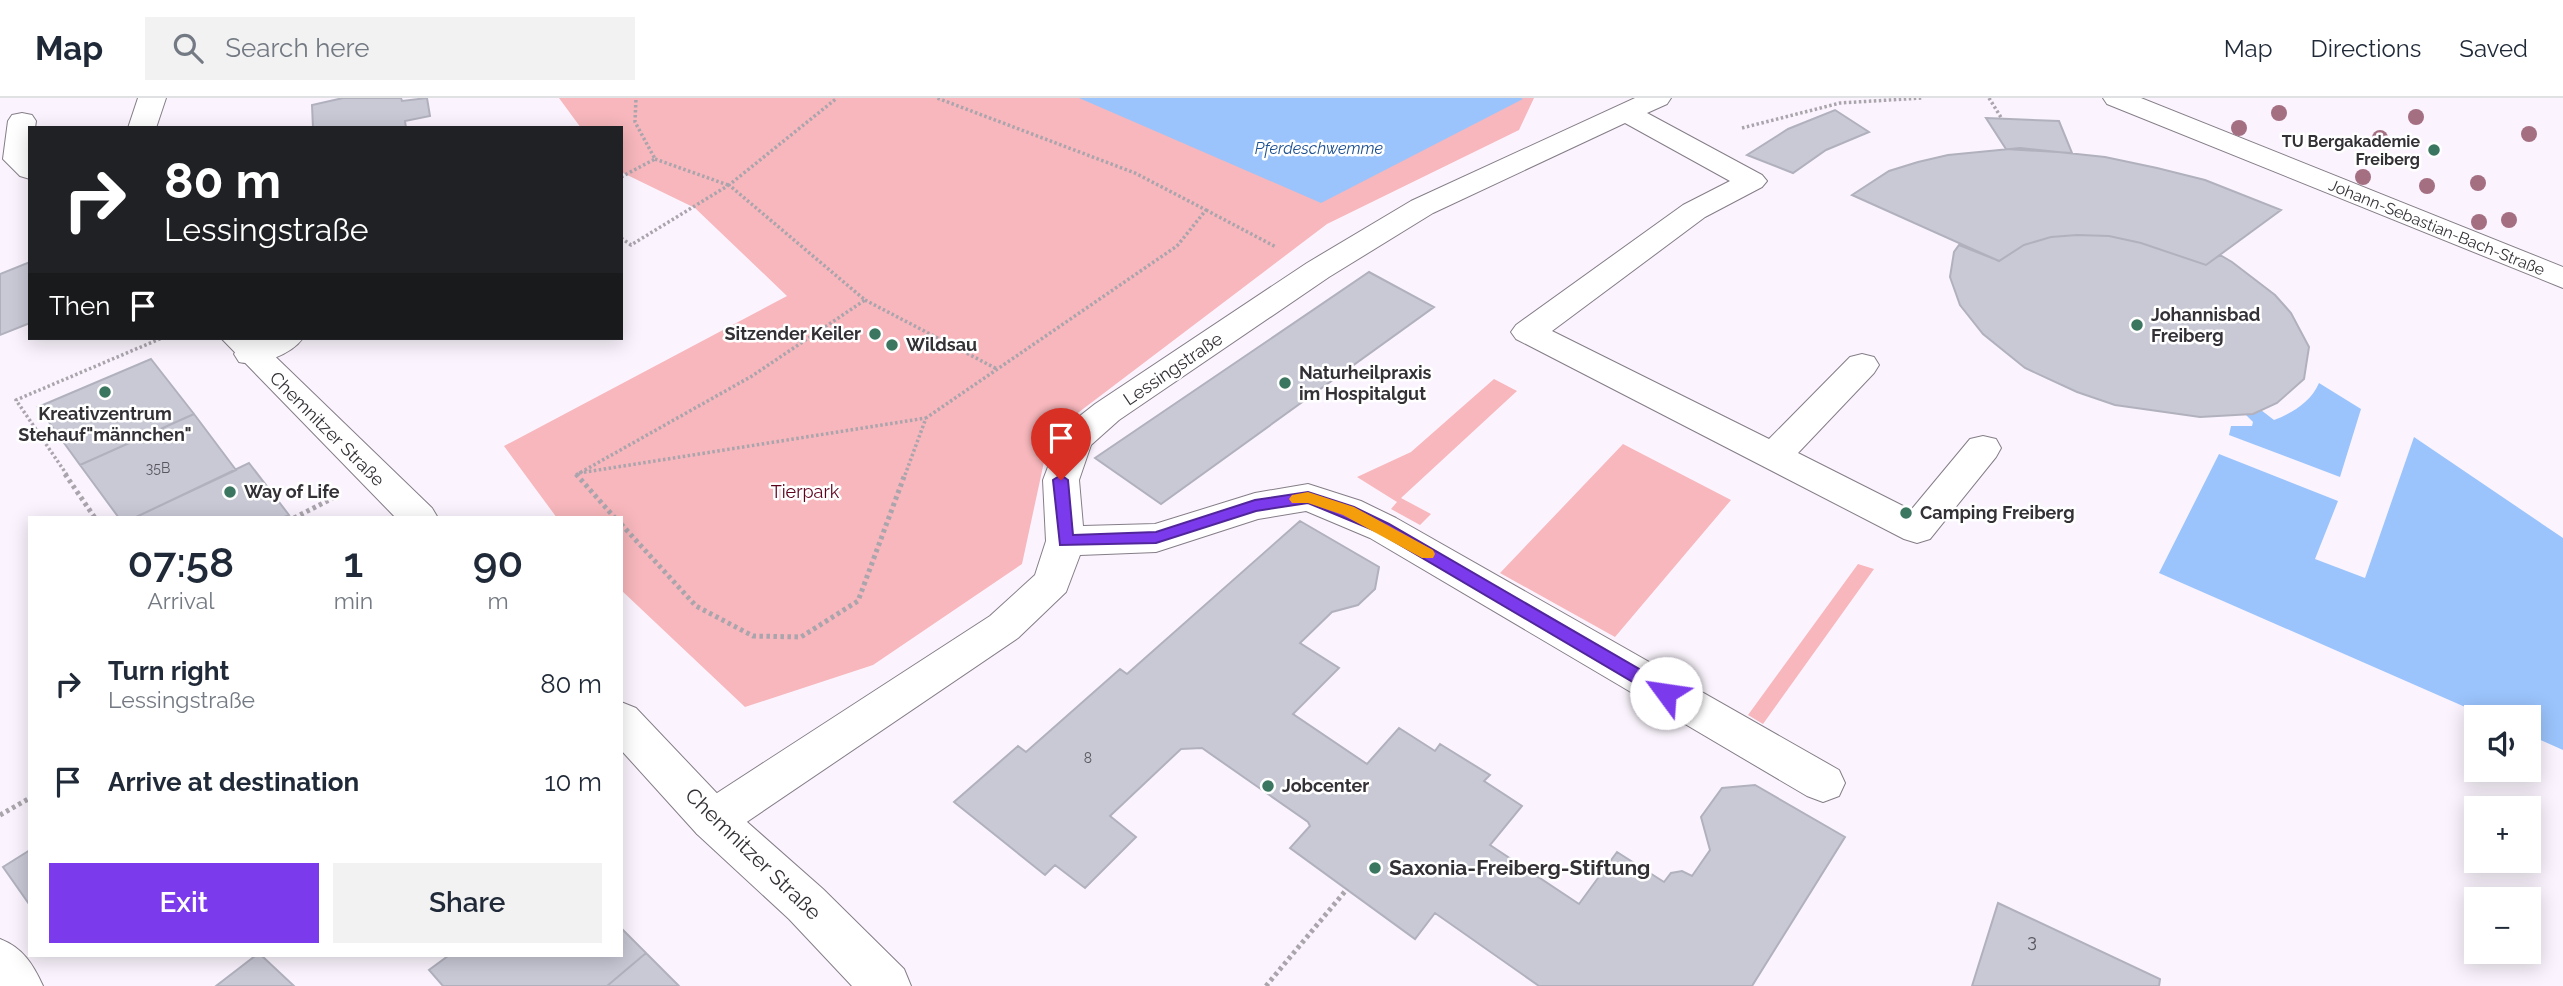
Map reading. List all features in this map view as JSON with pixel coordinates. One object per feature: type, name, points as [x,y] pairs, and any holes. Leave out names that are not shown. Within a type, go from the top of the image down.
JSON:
[{"type":"street","points":[[143,126],[152,98]]},
{"type":"street","name":"Lessingstraße","points":[[713,820],[1004,627],[1052,582],[1065,541],[1061,480],[1075,439],[1107,412],[1318,270],[1422,207],[1657,98]]},
{"type":"street","name":"Johann-Sebastian-Bach-Straße","points":[[2117,98],[2563,277]]},
{"type":"street","points":[[0,99],[27,125],[17,159],[28,168]]},
{"type":"street","points":[[1625,112],[1752,181],[1694,212],[1528,332],[1917,529],[1983,448]]},
{"type":"street","points":[[244,346],[276,340]]},
{"type":"street","name":"Chemnitzer Straße","points":[[244,346],[417,516]]},
{"type":"street","points":[[1773,457],[1862,365]]},
{"type":"street","points":[[1065,541],[1156,538],[1255,506],[1308,497],[1348,511],[1383,528],[1823,783]]},
{"type":"street","name":"Chemnitzer Straße","points":[[623,722],[713,820],[806,904],[886,986]]},
{"type":"street","points":[[0,962],[18,986]]},
{"type":"path","points":[[636,98],[632,110],[640,135],[654,159],[729,185],[865,300],[997,369]]},
{"type":"path","points":[[623,240],[631,245],[729,185],[837,98]]},
{"type":"path","points":[[937,98],[1135,173],[1318,270]]},
{"type":"path","points":[[1693,149],[1727,132],[1829,105],[1922,98]]},
{"type":"path","points":[[1989,98],[2002,119]]},
{"type":"path","points":[[623,176],[654,159]]},
{"type":"path","points":[[575,474],[926,418],[1177,246],[1206,210]]},
{"type":"path","points":[[575,474],[752,376],[865,300]]},
{"type":"path","points":[[94,516],[16,400],[157,340]]},
{"type":"path","points":[[623,526],[696,606],[753,636],[801,637],[858,601],[926,418]]},
{"type":"path","points":[[575,474],[613,516]]},
{"type":"path","points":[[0,815],[28,799]]},
{"type":"path","points":[[1266,986],[1347,889]]},
{"type":"green space","name":"Tierpark","points":[[559,98],[1534,98],[1519,130],[1327,224],[1050,434],[1022,564],[873,665],[745,707],[623,592],[623,516],[556,516],[504,446],[787,296],[695,208],[623,173],[623,126],[580,126]]},
{"type":"green space","points":[[1494,379],[1517,391],[1401,498],[1431,514],[1420,525],[1391,509],[1397,502],[1357,477],[1411,452]]},
{"type":"green space","points":[[1623,444],[1731,500],[1615,637],[1500,573]]},
{"type":"green space","points":[[1858,564],[1874,569],[1763,724],[1748,715]]},
{"type":"water","name":"Pferdeschwemme","points":[[1079,98],[1521,98],[1523,99],[1321,203]]},
{"type":"water","points":[[2319,383],[2361,409],[2340,477],[2229,435],[2231,426],[2252,426],[2253,422],[2245,414],[2261,410],[2274,420],[2294,410],[2311,396]]},
{"type":"water","points":[[2414,437],[2563,538],[2563,750],[2541,740],[2541,705],[2464,706],[2159,573],[2219,454],[2338,501],[2315,559],[2365,578]]},
{"type":"building","points":[[343,98],[401,98],[402,101],[427,98],[430,116],[405,121],[406,126],[313,126],[312,105]]},
{"type":"building","points":[[1835,110],[1869,132],[1826,150],[1793,173],[1747,155],[1788,129]]},
{"type":"building","points":[[1986,118],[2059,121],[2072,153],[2006,149]]},
{"type":"building","points":[[2020,148],[2105,157],[2157,168],[2205,180],[2281,210],[2206,265],[2141,243],[2109,236],[2077,235],[2051,237],[2024,245],[1999,261],[1852,195],[1889,171],[1918,162],[1948,155]]},
{"type":"building","name":"Johannisbad Freiberg","points":[[2109,236],[2141,243],[2206,265],[2220,255],[2232,262],[2275,295],[2291,313],[2309,347],[2304,379],[2277,403],[2253,414],[2200,417],[2115,405],[2077,392],[2025,368],[1983,334],[1960,305],[1950,277],[1954,252],[1959,245],[1999,261],[2024,245],[2051,237]]},
{"type":"building","points":[[28,263],[28,324],[0,335],[0,274]]},
{"type":"building","points":[[1369,272],[1434,307],[1161,504],[1095,458]]},
{"type":"building","points":[[151,359],[194,414],[80,465],[38,407]]},
{"type":"building","points":[[194,414],[236,470],[138,516],[118,516],[80,465]]},
{"type":"building","name":"Way of Life","points":[[249,463],[289,515],[287,516],[138,516]]},
{"type":"building","points":[[1300,521],[1379,567],[1375,589],[1358,605],[1332,612],[1300,643],[1339,668],[1293,714],[1367,764],[1399,728],[1435,751],[1440,744],[1490,775],[1484,781],[1522,806],[1490,845],[1579,904],[1617,852],[1664,882],[1671,873],[1682,871],[1692,876],[1710,850],[1701,817],[1722,788],[1755,785],[1845,837],[1752,986],[1539,986],[1435,913],[1415,939],[1290,848],[1310,826],[1308,822],[1202,748],[1181,749],[1110,816],[1136,837],[1085,888],[1055,865],[1045,875],[954,802],[1018,746],[1026,752],[1120,669],[1127,674]]},
{"type":"building","points":[[28,851],[28,903],[3,867]]},
{"type":"building","points":[[1998,903],[2160,979],[2159,986],[1972,986]]},
{"type":"building","points":[[623,930],[646,953],[607,986],[443,986],[429,970],[447,957],[623,957]]},
{"type":"building","points":[[646,953],[679,986],[607,986]]},
{"type":"building","points":[[254,957],[263,957],[294,986],[216,986]]},
{"type":"slow traffic","points":[[1297,499],[1308,497],[1348,511],[1427,554]]},
{"type":"place","name":"TU Bergakademie Freiberg","points":[[2434,150]]},
{"type":"place","name":"Johannisbad Freiberg","points":[[2137,325]]},
{"type":"place","name":"Sitzender Keiler","points":[[875,334]]},
{"type":"place","name":"Wildsau","points":[[892,345]]},
{"type":"place","name":"Naturheilpraxis im Hospitalgut","points":[[1285,383]]},
{"type":"place","name":"Kreativzentrum Stehauf\"männchen\"","points":[[105,392]]},
{"type":"place","name":"Way of Life","points":[[230,492]]},
{"type":"place","name":"Camping Freiberg","points":[[1906,513]]},
{"type":"place","name":"Jobcenter","points":[[1268,786]]},
{"type":"place","name":"Saxonia-Freiberg-Stiftung","points":[[1375,868]]},
{"type":"route","points":[[1061,480],[1065,541],[1156,538],[1255,506],[1308,497],[1348,511],[1383,528],[1666,693]]}]
